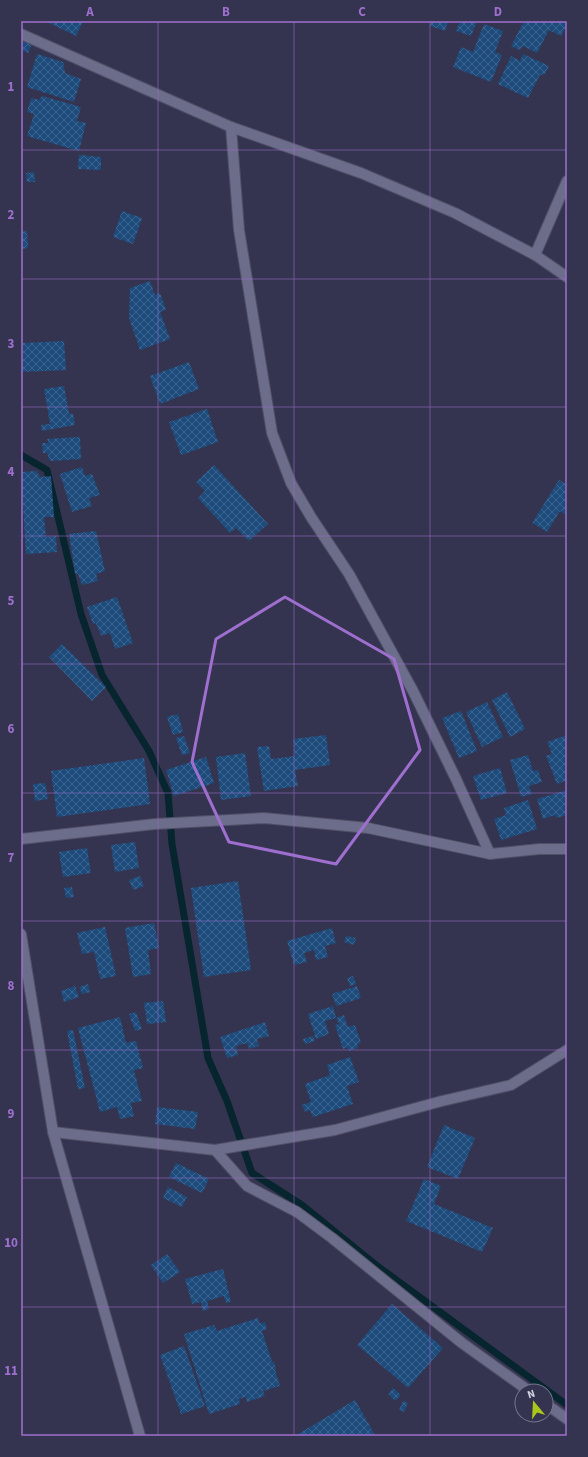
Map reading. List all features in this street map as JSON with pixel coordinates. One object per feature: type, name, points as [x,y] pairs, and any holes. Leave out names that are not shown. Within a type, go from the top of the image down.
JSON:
[{"type":"street","points":[[21,34],[231,127],[361,174],[455,213],[535,255],[567,277]]},
{"type":"street","points":[[231,127],[239,230],[272,433],[291,483],[311,517],[349,574],[413,691],[456,779],[490,854]]},
{"type":"street","points":[[535,255],[567,181]]},
{"type":"street","points":[[21,839],[155,824],[264,818],[368,828],[490,854],[539,850],[567,850]]},
{"type":"street","points":[[21,934],[53,1132],[140,1436]]},
{"type":"street","points":[[53,1132],[215,1150],[335,1130],[442,1101],[511,1085],[567,1050]]},
{"type":"street","points":[[215,1150],[248,1186],[297,1212],[332,1238],[462,1342],[518,1383]]},
{"type":"street","points":[[554,1410],[567,1419]]},
{"type":"highlighted area","points":[[285,597],[394,659],[420,750],[336,864],[229,842],[192,762],[216,639]]},
{"type":"building","points":[[45,21],[83,21],[76,36]]},
{"type":"building","points":[[431,21],[448,21],[445,31],[430,26]]},
{"type":"building","points":[[460,21],[477,21],[471,36],[456,31]]},
{"type":"building","points":[[524,21],[567,21],[567,25],[561,36],[549,30],[537,53],[523,46],[519,50],[511,46]]},
{"type":"building","points":[[484,24],[503,31],[495,52],[502,55],[491,82],[453,67],[461,47],[473,52]]},
{"type":"building","points":[[21,40],[32,44],[28,53],[21,50]]},
{"type":"building","points":[[37,54],[63,62],[65,73],[81,79],[74,102],[27,87]]},
{"type":"building","points":[[523,54],[549,66],[545,74],[540,75],[528,98],[498,84],[511,56],[520,61]]},
{"type":"building","points":[[42,96],[81,107],[77,121],[86,123],[79,151],[27,136],[34,114],[27,112],[31,98],[39,100]]},
{"type":"building","points":[[79,155],[101,157],[101,170],[78,169]]},
{"type":"building","points":[[34,172],[35,182],[27,182],[26,173]]},
{"type":"building","points":[[122,211],[142,218],[133,244],[113,237]]},
{"type":"building","points":[[27,231],[28,248],[21,249],[21,232]]},
{"type":"building","points":[[150,281],[155,295],[160,293],[166,310],[160,312],[170,339],[140,350],[129,318],[130,288]]},
{"type":"building","points":[[64,341],[66,370],[21,372],[21,361],[23,361],[23,343]]},
{"type":"building","points":[[189,362],[199,389],[160,404],[150,376]]},
{"type":"building","points":[[64,386],[69,414],[73,413],[75,425],[42,431],[41,425],[50,424],[44,389]]},
{"type":"building","points":[[207,409],[218,442],[181,455],[169,422]]},
{"type":"building","points":[[80,437],[81,459],[50,461],[47,453],[43,453],[42,443],[49,443],[47,439]]},
{"type":"building","points":[[214,465],[268,524],[249,541],[236,528],[230,533],[198,498],[205,491],[196,482]]},
{"type":"building","points":[[82,467],[85,476],[92,474],[100,495],[89,498],[92,506],[72,512],[60,474]]},
{"type":"building","points":[[37,471],[40,477],[51,476],[54,517],[44,517],[46,537],[56,536],[57,552],[26,554],[21,472]]},
{"type":"building","points":[[559,480],[567,485],[567,516],[560,511],[547,532],[532,523]]},
{"type":"building","points":[[96,531],[105,571],[96,574],[98,581],[82,585],[78,574],[75,573],[69,534]]},
{"type":"building","points":[[117,597],[133,643],[115,649],[110,633],[101,636],[96,623],[93,624],[87,607]]},
{"type":"building","points":[[62,644],[106,687],[92,701],[49,657]]},
{"type":"building","points":[[507,692],[525,729],[510,737],[492,700]]},
{"type":"building","points":[[487,702],[503,737],[482,747],[466,712]]},
{"type":"building","points":[[461,711],[477,751],[459,758],[442,718]]},
{"type":"building","points":[[178,714],[183,732],[173,735],[167,717]]},
{"type":"building","points":[[326,735],[330,765],[295,770],[298,786],[264,791],[257,747],[269,746],[271,759],[295,756],[293,739]]},
{"type":"building","points":[[567,735],[567,780],[557,784],[546,756],[552,754],[547,742]]},
{"type":"building","points":[[184,736],[190,753],[182,755],[176,738]]},
{"type":"building","points":[[245,753],[251,796],[221,800],[216,757]]},
{"type":"building","points":[[528,755],[533,771],[538,770],[542,782],[529,786],[532,794],[521,797],[510,760]]},
{"type":"building","points":[[206,757],[214,783],[174,796],[166,770]]},
{"type":"building","points":[[144,758],[150,804],[57,817],[51,771]]},
{"type":"building","points":[[500,768],[507,793],[481,800],[473,776]]},
{"type":"building","points":[[45,783],[48,799],[35,801],[33,784]]},
{"type":"building","points":[[567,790],[567,815],[556,818],[555,815],[543,819],[537,799]]},
{"type":"building","points":[[528,800],[537,829],[501,840],[494,819],[506,815],[504,808]]},
{"type":"building","points":[[135,842],[139,868],[115,872],[111,845]]},
{"type":"building","points":[[87,848],[91,873],[63,877],[59,852]]},
{"type":"building","points":[[140,876],[144,886],[133,890],[129,880]]},
{"type":"building","points":[[238,881],[251,970],[204,977],[191,888]]},
{"type":"building","points":[[72,887],[74,897],[66,898],[64,888]]},
{"type":"building","points":[[154,923],[159,948],[148,950],[151,974],[133,977],[125,928]]},
{"type":"building","points":[[105,927],[116,976],[100,979],[94,952],[82,954],[77,933]]},
{"type":"building","points":[[332,928],[336,943],[325,946],[328,957],[316,960],[314,950],[304,953],[307,962],[294,965],[287,941]]},
{"type":"building","points":[[346,936],[356,938],[354,945],[344,942]]},
{"type":"building","points":[[353,976],[356,984],[350,986],[347,978]]},
{"type":"building","points":[[88,984],[90,992],[82,994],[79,987]]},
{"type":"building","points":[[75,986],[79,997],[64,1002],[61,991]]},
{"type":"building","points":[[357,986],[361,998],[336,1006],[332,994]]},
{"type":"building","points":[[163,1001],[166,1022],[147,1024],[144,1003]]},
{"type":"building","points":[[333,1006],[336,1018],[325,1021],[329,1034],[316,1039],[308,1014]]},
{"type":"building","points":[[136,1012],[142,1029],[135,1031],[129,1014]]},
{"type":"building","points":[[344,1015],[348,1027],[355,1025],[361,1043],[357,1044],[358,1048],[349,1051],[347,1047],[343,1049],[335,1025],[339,1024],[336,1018]]},
{"type":"building","points":[[120,1017],[126,1043],[136,1041],[143,1068],[134,1070],[142,1101],[131,1103],[134,1116],[120,1119],[117,1107],[100,1112],[78,1028]]},
{"type":"building","points":[[265,1022],[269,1036],[257,1039],[259,1046],[249,1049],[247,1043],[236,1046],[238,1055],[227,1058],[220,1037]]},
{"type":"building","points":[[73,1030],[85,1088],[78,1089],[67,1031]]},
{"type":"building","points":[[313,1036],[315,1041],[305,1044],[303,1039]]},
{"type":"building","points":[[350,1057],[359,1082],[347,1086],[353,1104],[313,1117],[310,1110],[305,1112],[302,1105],[311,1102],[305,1084],[330,1075],[327,1065]]},
{"type":"building","points":[[157,1107],[198,1112],[195,1129],[155,1124]]},
{"type":"building","points":[[444,1125],[475,1138],[458,1179],[427,1167]]},
{"type":"building","points":[[176,1163],[209,1179],[202,1193],[169,1177]]},
{"type":"building","points":[[424,1179],[441,1186],[434,1204],[493,1228],[482,1252],[406,1221]]},
{"type":"building","points":[[168,1187],[187,1197],[182,1207],[163,1198]]},
{"type":"building","points":[[167,1254],[180,1272],[163,1283],[151,1265]]},
{"type":"building","points":[[223,1269],[231,1302],[226,1303],[224,1296],[207,1301],[209,1309],[203,1311],[201,1302],[192,1304],[185,1279]]},
{"type":"building","points":[[392,1304],[443,1348],[408,1388],[357,1345]]},
{"type":"building","points":[[258,1318],[260,1324],[265,1322],[267,1329],[262,1331],[272,1362],[274,1362],[280,1386],[263,1391],[265,1396],[247,1402],[246,1397],[239,1399],[240,1404],[209,1414],[184,1334],[214,1325],[217,1331]]},
{"type":"building","points":[[184,1346],[205,1406],[181,1414],[160,1355]]},
{"type":"building","points":[[393,1388],[401,1395],[395,1401],[388,1394]]},
{"type":"building","points":[[355,1400],[375,1435],[295,1436]]},
{"type":"building","points":[[403,1401],[408,1403],[404,1412],[399,1410]]},
{"type":"waterway","points":[[21,455],[47,470],[81,614],[102,675],[149,751],[168,793],[172,844],[208,1058],[227,1101],[252,1173],[302,1205],[376,1265],[567,1405]]}]
